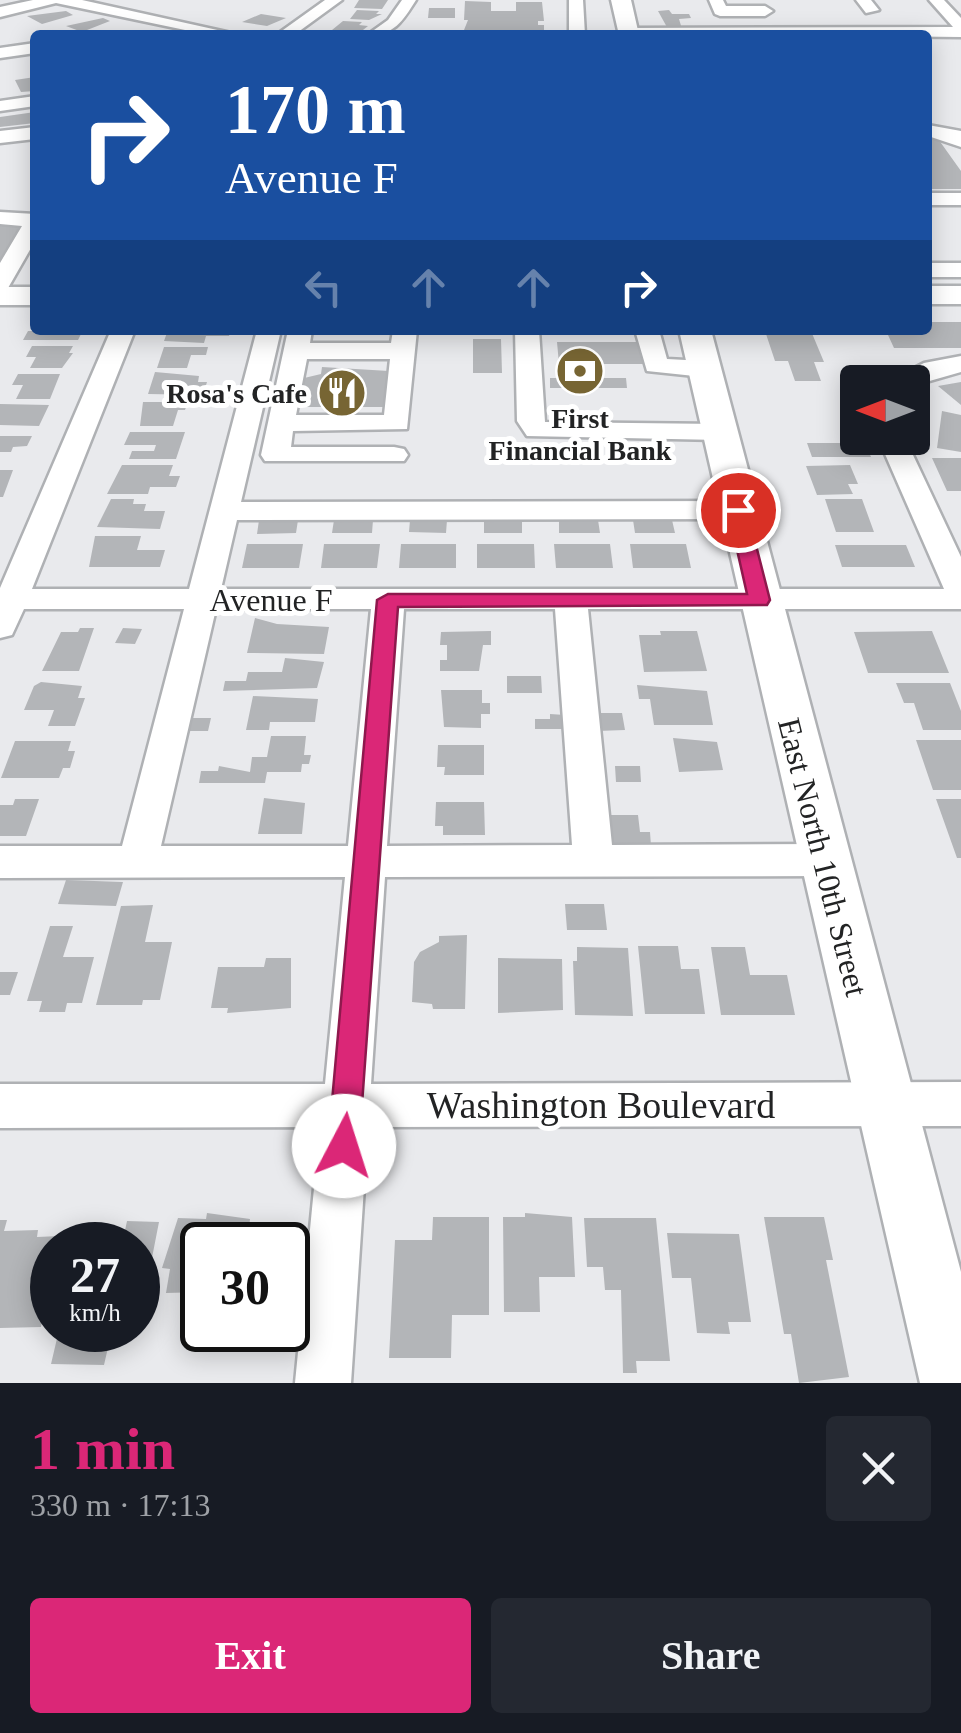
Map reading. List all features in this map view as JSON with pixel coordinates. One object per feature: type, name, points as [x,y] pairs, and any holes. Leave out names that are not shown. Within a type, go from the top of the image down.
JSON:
[{"type":"main road","points":[[621,0],[628,30]]},
{"type":"main road","points":[[932,295],[961,295]]},
{"type":"main road","name":"East North 10th Street","points":[[700,350],[955,1383]]},
{"type":"street","points":[[0,12],[52,0]]},
{"type":"street","points":[[60,0],[206,30]]},
{"type":"street","points":[[291,30],[335,0]]},
{"type":"street","points":[[383,30],[394,23],[410,0]]},
{"type":"street","points":[[576,0],[578,30]]},
{"type":"street","points":[[716,0],[720,10],[777,10]]},
{"type":"street","points":[[862,7],[890,10]]},
{"type":"street","points":[[937,7],[961,30]]},
{"type":"street","points":[[118,30],[178,10]]},
{"type":"street","points":[[932,30],[961,30]]},
{"type":"street","points":[[0,53],[30,49]]},
{"type":"street","points":[[0,106],[30,102]]},
{"type":"street","points":[[0,114],[30,111]]},
{"type":"street","points":[[932,132],[954,135],[961,141]]},
{"type":"street","points":[[0,137],[30,134]]},
{"type":"street","points":[[932,199],[961,199]]},
{"type":"street","points":[[0,218],[30,221]]},
{"type":"street","points":[[7,287],[30,233]]},
{"type":"street","points":[[932,270],[961,270]]},
{"type":"street","points":[[7,287],[30,271]]},
{"type":"street","points":[[4,608],[121,335]]},
{"type":"street","points":[[138,861],[268,335]]},
{"type":"street","points":[[526,335],[531,421],[537,430],[719,432]]},
{"type":"street","points":[[649,335],[659,368],[700,350]]},
{"type":"street","points":[[281,423],[397,424],[404,341],[298,340],[274,455],[394,456]]},
{"type":"street","points":[[930,369],[961,364]]},
{"type":"street","points":[[899,455],[961,596]]},
{"type":"street","points":[[225,510],[738,510]]},
{"type":"street","name":"Avenue F","points":[[4,608],[203,600],[961,596]]},
{"type":"street","points":[[323,1383],[388,600]]},
{"type":"street","points":[[572,600],[593,859]]},
{"type":"street","points":[[0,862],[367,858],[824,860]]},
{"type":"street","name":"Washington Boulevard","points":[[0,1106],[961,1104]]},
{"type":"building","points":[[359,0],[388,0],[382,9],[354,8]]},
{"type":"building","points":[[465,1],[491,2],[491,11],[516,11],[516,2],[542,2],[544,21],[538,21],[538,25],[544,25],[544,30],[464,30],[468,20],[464,20]]},
{"type":"building","points":[[429,8],[455,8],[455,18],[428,18]]},
{"type":"building","points":[[357,10],[382,14],[369,20],[350,19]]},
{"type":"building","points":[[669,10],[672,14],[689,14],[691,18],[679,19],[682,29],[668,29],[658,11]]},
{"type":"building","points":[[66,11],[73,15],[42,24],[27,16]]},
{"type":"building","points":[[261,14],[286,18],[267,26],[242,22]]},
{"type":"building","points":[[103,18],[110,21],[87,30],[66,26]]},
{"type":"building","points":[[343,21],[368,26],[363,30],[332,30]]},
{"type":"building","points":[[30,78],[30,91],[21,92],[15,80]]},
{"type":"building","points":[[30,113],[30,124],[0,127],[0,117]]},
{"type":"building","points":[[932,136],[936,136],[961,171],[961,189],[932,189]]},
{"type":"building","points":[[0,226],[26,226],[5,261],[0,261]]},
{"type":"building","points":[[932,322],[961,322],[961,348],[894,348],[888,335],[932,335]]},
{"type":"building","points":[[28,331],[30,335],[80,335],[78,340],[23,340]]},
{"type":"building","points":[[166,335],[229,335],[206,336],[204,343],[164,341]]},
{"type":"building","points":[[766,335],[813,335],[824,362],[814,362],[821,381],[795,381],[788,361],[775,361]]},
{"type":"building","points":[[473,339],[501,339],[502,373],[473,373]]},
{"type":"building","name":"First Financial Bank","points":[[557,342],[640,342],[644,364],[589,364],[591,378],[626,378],[627,388],[550,388],[550,378],[570,378],[569,364],[559,364]]},
{"type":"building","points":[[32,346],[73,346],[69,353],[73,353],[62,368],[30,368],[36,357],[26,357]]},
{"type":"building","points":[[164,347],[208,347],[206,355],[191,355],[187,368],[157,368]]},
{"type":"building","name":"Rosa's Cafe","points":[[322,367],[389,371],[386,407],[295,407],[300,379],[321,374]]},
{"type":"building","points":[[155,372],[199,376],[198,382],[207,382],[203,395],[148,394]]},
{"type":"building","points":[[18,374],[60,374],[50,399],[16,399],[23,385],[12,385]]},
{"type":"building","points":[[961,382],[961,405],[938,386]]},
{"type":"building","points":[[143,402],[188,402],[185,410],[178,410],[173,426],[140,426]]},
{"type":"building","points":[[0,404],[49,405],[39,426],[0,425]]},
{"type":"building","points":[[942,411],[961,415],[961,452],[937,448]]},
{"type":"building","points":[[130,432],[185,432],[176,459],[129,459],[132,451],[154,451],[156,445],[124,445]]},
{"type":"building","points":[[0,436],[32,436],[27,446],[0,452]]},
{"type":"building","points":[[807,443],[840,443],[840,455],[871,457],[812,457]]},
{"type":"building","points":[[932,458],[961,458],[961,491],[947,491]]},
{"type":"building","points":[[122,465],[173,465],[169,476],[180,476],[176,487],[150,487],[148,494],[107,494]]},
{"type":"building","points":[[850,465],[858,484],[848,484],[853,494],[817,495],[806,466]]},
{"type":"building","points":[[0,470],[13,470],[3,497],[0,497]]},
{"type":"building","points":[[111,499],[134,499],[133,504],[146,504],[144,511],[165,511],[160,529],[97,527]]},
{"type":"building","points":[[825,499],[862,499],[874,532],[836,532]]},
{"type":"building","points":[[259,520],[298,520],[296,533],[257,534]]},
{"type":"building","points":[[334,520],[373,520],[372,533],[332,533]]},
{"type":"building","points":[[410,520],[447,520],[446,533],[409,532]]},
{"type":"building","points":[[484,520],[522,520],[522,533],[484,533]]},
{"type":"building","points":[[559,520],[598,520],[600,533],[559,533]]},
{"type":"building","points":[[633,520],[672,520],[675,533],[635,533]]},
{"type":"building","points":[[95,536],[141,536],[137,550],[165,550],[160,567],[89,567]]},
{"type":"building","points":[[247,544],[303,544],[299,568],[242,568]]},
{"type":"building","points":[[324,544],[380,544],[377,568],[321,568]]},
{"type":"building","points":[[401,544],[456,544],[456,568],[399,568]]},
{"type":"building","points":[[477,544],[534,544],[535,568],[477,568]]},
{"type":"building","points":[[554,544],[610,544],[613,568],[556,568]]},
{"type":"building","points":[[630,544],[686,544],[691,568],[633,568]]},
{"type":"building","points":[[835,545],[906,545],[915,567],[842,567]]},
{"type":"building","points":[[255,618],[277,624],[329,627],[324,654],[247,653]]},
{"type":"building","points":[[80,628],[94,628],[79,671],[42,671],[61,632],[78,632]]},
{"type":"building","points":[[123,628],[142,629],[135,644],[115,643]]},
{"type":"building","points":[[491,631],[491,645],[483,645],[479,671],[440,671],[440,660],[447,660],[447,645],[440,645],[441,632]]},
{"type":"building","points":[[660,631],[697,631],[707,671],[644,672],[639,635],[661,635]]},
{"type":"building","points":[[932,631],[949,673],[868,673],[854,632]]},
{"type":"building","points":[[285,658],[324,662],[317,688],[223,691],[225,681],[246,681],[248,672],[282,672]]},
{"type":"building","points":[[507,676],[541,676],[542,693],[507,693]]},
{"type":"building","points":[[41,682],[82,686],[78,698],[85,698],[75,726],[48,726],[54,710],[24,710],[34,686]]},
{"type":"building","points":[[896,683],[950,683],[961,711],[961,730],[923,730],[914,703],[904,703]]},
{"type":"building","points":[[637,685],[707,691],[713,725],[654,725],[650,699],[639,699]]},
{"type":"building","points":[[441,690],[482,690],[482,703],[490,703],[490,714],[481,714],[481,728],[444,727]]},
{"type":"building","points":[[253,696],[318,699],[315,722],[270,722],[269,730],[246,730]]},
{"type":"building","points":[[595,713],[622,713],[625,730],[597,731]]},
{"type":"building","points":[[550,714],[565,715],[566,729],[535,729],[535,719],[550,719]]},
{"type":"building","points":[[181,718],[211,718],[208,731],[177,731]]},
{"type":"building","points":[[271,736],[306,736],[304,755],[311,755],[309,764],[302,764],[301,772],[267,772],[265,783],[199,783],[201,771],[218,771],[219,766],[250,772],[252,757],[267,757]]},
{"type":"building","points":[[673,738],[717,742],[723,770],[679,772]]},
{"type":"building","points":[[916,740],[961,740],[961,790],[933,790]]},
{"type":"building","points":[[15,741],[71,741],[68,751],[75,751],[70,768],[63,768],[59,778],[1,778]]},
{"type":"building","points":[[438,745],[484,745],[484,775],[444,775],[445,767],[437,767]]},
{"type":"building","points":[[615,766],[640,766],[641,782],[616,782]]},
{"type":"building","points":[[264,798],[305,803],[302,834],[258,834]]},
{"type":"building","points":[[15,799],[39,799],[26,836],[0,836],[0,805],[13,805]]},
{"type":"building","points":[[936,799],[961,799],[961,858],[957,858]]},
{"type":"building","points":[[436,802],[484,802],[485,835],[443,835],[443,826],[435,826]]},
{"type":"building","points":[[608,815],[638,815],[640,832],[650,832],[651,846],[610,845]]},
{"type":"building","points":[[66,880],[123,882],[116,906],[58,904]]},
{"type":"building","points":[[565,904],[604,904],[607,930],[567,930]]},
{"type":"building","points":[[153,905],[145,942],[172,942],[160,1000],[143,1000],[142,1005],[96,1005],[121,906]]},
{"type":"building","points":[[50,926],[73,926],[63,957],[94,957],[82,1003],[67,1003],[65,1012],[39,1012],[42,1001],[27,1001]]},
{"type":"building","points":[[467,935],[465,1009],[433,1009],[432,1004],[412,1002],[414,962],[420,952],[439,942],[439,936]]},
{"type":"building","points":[[638,946],[678,946],[681,969],[699,969],[705,1014],[645,1014]]},
{"type":"building","points":[[577,947],[628,948],[633,1016],[575,1015],[573,961],[577,961]]},
{"type":"building","points":[[711,947],[745,947],[750,975],[787,975],[795,1015],[721,1015]]},
{"type":"building","points":[[266,958],[291,958],[291,1008],[227,1013],[228,1008],[211,1008],[218,967],[264,967]]},
{"type":"building","points":[[498,958],[562,959],[563,1010],[498,1013]]},
{"type":"building","points":[[0,972],[18,972],[10,995],[0,995]]},
{"type":"building","points":[[207,1213],[250,1219],[180,1222],[180,1293],[166,1293],[170,1269],[162,1268],[178,1218],[206,1219]]},
{"type":"building","points":[[525,1213],[572,1217],[575,1277],[539,1277],[540,1312],[504,1312],[503,1217],[525,1217]]},
{"type":"building","points":[[433,1217],[489,1217],[489,1315],[452,1315],[451,1358],[389,1358],[395,1240],[432,1240]]},
{"type":"building","points":[[764,1217],[824,1217],[833,1260],[826,1260],[849,1377],[799,1383],[791,1334],[784,1334]]},
{"type":"building","points":[[584,1218],[656,1218],[670,1361],[636,1361],[637,1373],[623,1373],[621,1290],[605,1290],[603,1267],[587,1267]]},
{"type":"building","points":[[0,1220],[7,1220],[4,1231],[30,1230],[30,1327],[0,1328]]},
{"type":"building","points":[[667,1233],[739,1234],[751,1322],[728,1322],[730,1334],[697,1333],[691,1278],[672,1278]]},
{"type":"building","points":[[54,1352],[107,1352],[104,1365],[51,1364]]},
{"type":"place","name":"First Financial Bank","points":[[580,371]]},
{"type":"place","name":"Rosa's Cafe","points":[[342,393]]},
{"type":"route","points":[[344,1146],[388,600],[760,600],[738,510]]}]
